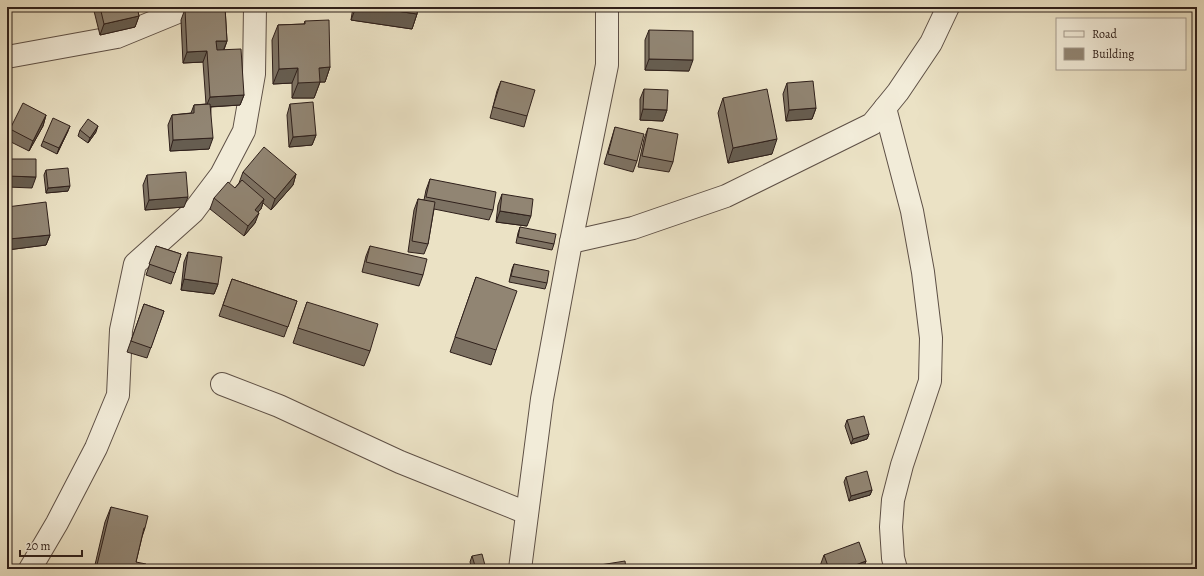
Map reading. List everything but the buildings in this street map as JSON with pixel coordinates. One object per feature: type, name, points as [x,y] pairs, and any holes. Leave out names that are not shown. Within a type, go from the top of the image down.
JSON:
[{"type":"street","points":[[7,57],[117,37],[190,7]]},
{"type":"street","points":[[30,569],[57,523],[96,448],[118,395],[121,330],[135,264],[193,212],[221,175],[244,131],[254,74],[255,7]]},
{"type":"street","points":[[520,569],[542,399],[571,242],[607,65],[607,7]]},
{"type":"street","points":[[571,242],[633,228],[726,196],[872,124],[898,92],[931,43],[948,7]]},
{"type":"street","points":[[885,108],[912,211],[923,272],[931,338],[930,381],[902,465],[893,500],[891,527],[893,558],[896,569]]},
{"type":"street","points":[[222,384],[279,406],[400,462],[528,513]]}]
